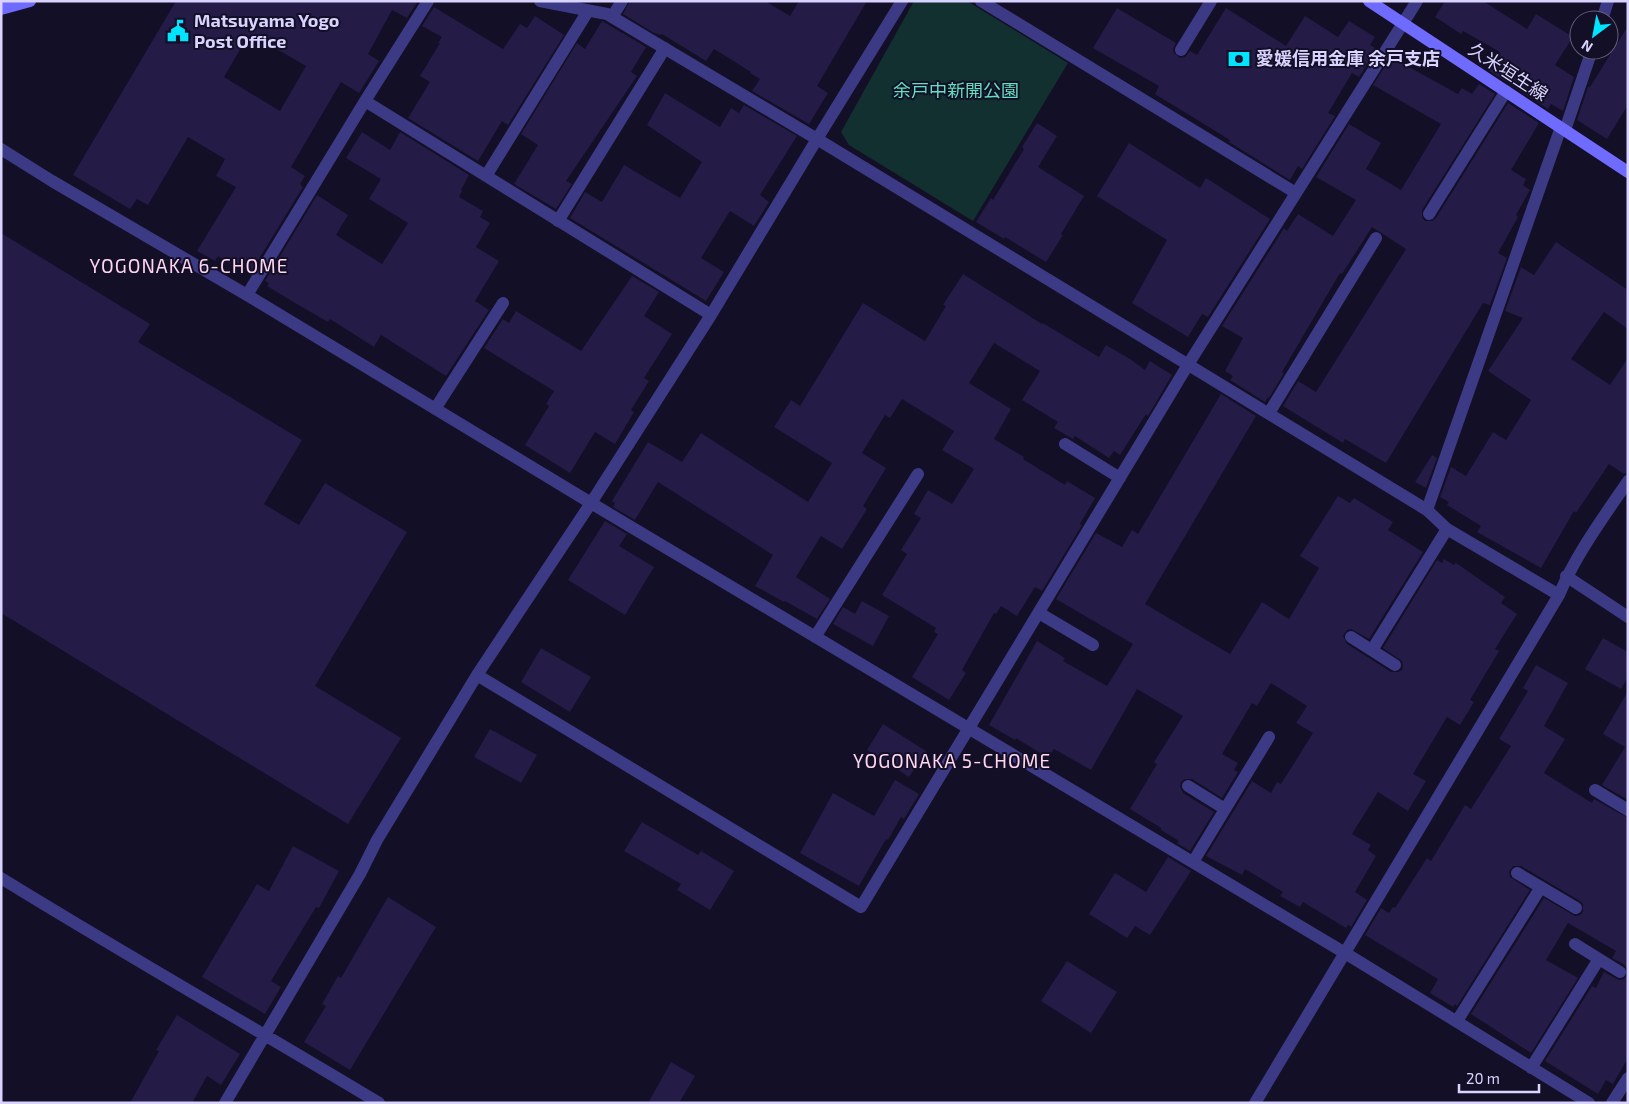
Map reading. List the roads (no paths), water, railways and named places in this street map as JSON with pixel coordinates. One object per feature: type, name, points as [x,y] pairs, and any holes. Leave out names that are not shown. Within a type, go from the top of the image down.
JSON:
[{"type":"main road","points":[[1,10],[30,1]]},
{"type":"main road","name":"久米垣生線","points":[[1369,1],[1628,172]]},
{"type":"street","points":[[247,295],[428,1]]},
{"type":"street","points":[[540,1],[607,14],[1189,363],[1427,510],[1447,529],[1558,594]]},
{"type":"street","points":[[612,17],[622,1]]},
{"type":"street","points":[[225,1103],[360,874],[377,840],[477,675],[712,315],[902,1]]},
{"type":"street","points":[[981,1],[1296,193]]},
{"type":"street","points":[[1181,50],[1211,1]]},
{"type":"street","points":[[477,675],[860,906],[1189,363],[1417,1]]},
{"type":"street","points":[[486,176],[588,11]]},
{"type":"street","points":[[558,221],[665,48]]},
{"type":"street","points":[[1427,510],[1588,60]]},
{"type":"street","points":[[1429,214],[1506,92]]},
{"type":"street","points":[[365,101],[712,315]]},
{"type":"street","points":[[1,149],[1345,953],[1589,1103]]},
{"type":"street","points":[[1269,413],[1376,238]]},
{"type":"street","points":[[435,409],[503,302]]},
{"type":"street","points":[[1065,444],[1120,478]]},
{"type":"street","points":[[815,637],[918,474]]},
{"type":"street","points":[[1255,1103],[1558,594],[1566,576],[1628,481]]},
{"type":"street","points":[[1372,650],[1447,529]]},
{"type":"street","points":[[1566,576],[1628,616]]},
{"type":"street","points":[[1038,613],[1093,645]]},
{"type":"street","points":[[1351,636],[1395,665]]},
{"type":"street","points":[[1193,862],[1269,737]]},
{"type":"street","points":[[1188,786],[1225,809]]},
{"type":"street","points":[[1595,790],[1628,810]]},
{"type":"street","points":[[1517,873],[1576,908]]},
{"type":"street","points":[[1,878],[379,1103]]},
{"type":"street","points":[[1457,1022],[1541,887]]},
{"type":"street","points":[[1575,944],[1620,972]]},
{"type":"street","points":[[1531,1068],[1599,959]]},
{"type":"street","points":[[1612,1103],[1628,1078]]},
{"type":"place","name":"Matsuyama Yogo Post Office","points":[[178,31]]},
{"type":"place","name":"愛媛信用金庫 余戸支店","points":[[1239,59]]},
{"type":"district","name":"YOGONAKA 6-CHOME","points":[[189,266]]},
{"type":"district","name":"YOGONAKA 5-CHOME","points":[[952,761]]},
{"type":"park label","name":"余戸中新開公園","points":[[956,91]]}]
